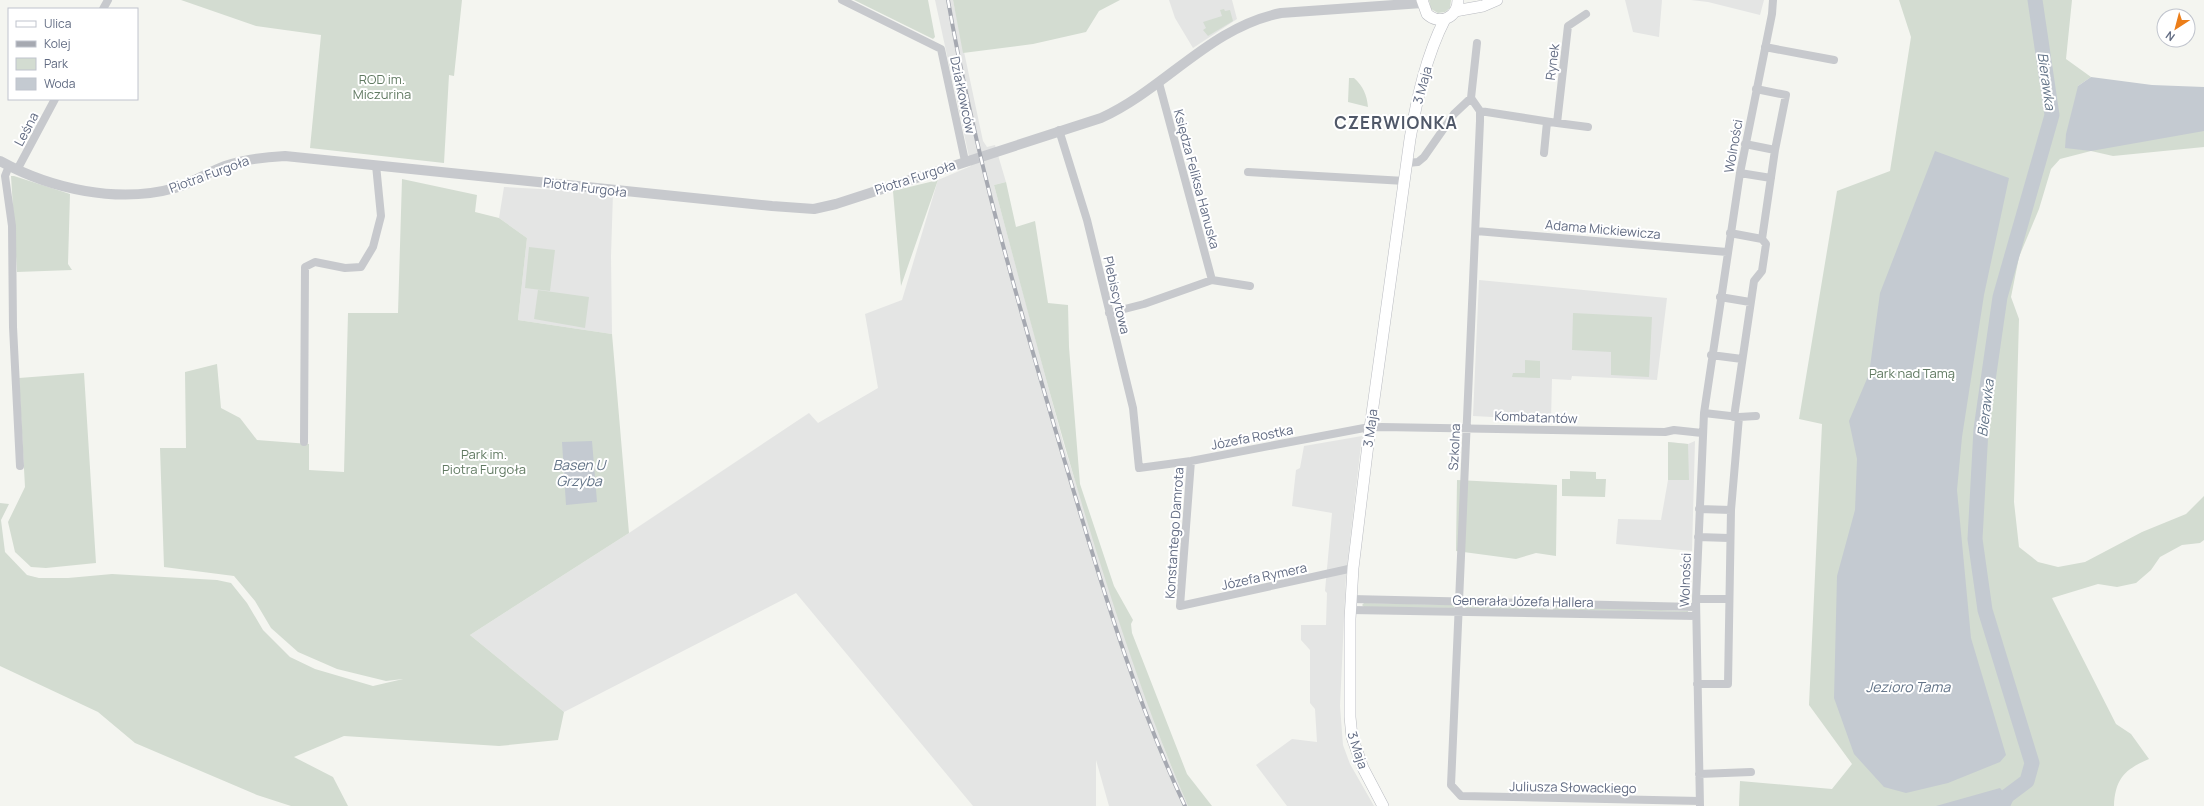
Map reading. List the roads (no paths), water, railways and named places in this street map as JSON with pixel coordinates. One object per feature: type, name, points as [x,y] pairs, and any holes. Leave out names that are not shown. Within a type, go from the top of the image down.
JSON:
[{"type":"main road","points":[[1455,11],[1458,0]]},
{"type":"main road","points":[[1422,2],[1425,12],[1429,16],[1438,20],[1445,19],[1455,11],[1483,6],[1497,0]]},
{"type":"main road","name":"3 Maja","points":[[1429,16],[1432,48]]},
{"type":"main road","name":"3 Maja","points":[[1383,806],[1363,768],[1352,737],[1350,702],[1353,568],[1370,428],[1404,181],[1415,113],[1432,48],[1445,19]]},
{"type":"street","name":"Działkowców","points":[[842,0],[941,49],[965,161]]},
{"type":"street","name":"Wolności","points":[[1700,804],[1696,603],[1702,433],[1711,355],[1730,233],[1745,144],[1772,14],[1772,0]]},
{"type":"street","name":"Piotra Furgoła","points":[[9,166],[43,180],[68,187],[112,194],[146,195],[177,188],[225,166],[258,158],[284,156],[800,209],[814,209],[836,204],[1059,130],[1100,118],[1124,107],[1159,83],[1207,46],[1237,27],[1263,16],[1289,12],[1422,2]]},
{"type":"street","name":"Rynek","points":[[1557,123],[1568,26],[1586,14]]},
{"type":"street","points":[[1407,163],[1418,162],[1424,157],[1454,114],[1471,98],[1477,42]]},
{"type":"street","points":[[1765,47],[1834,60]]},
{"type":"street","name":"Księdza Feliksa Hanuska","points":[[1159,83],[1212,280]]},
{"type":"street","points":[[1756,88],[1786,95],[1775,150],[1762,239]]},
{"type":"street","points":[[1471,98],[1480,111],[1531,117],[1547,122],[1588,127]]},
{"type":"street","name":"Leśna","points":[[9,166],[54,100]]},
{"type":"street","name":"Szkolna","points":[[1451,785],[1460,612],[1480,111]]},
{"type":"street","points":[[1544,153],[1547,122]]},
{"type":"street","name":"Plebiscytowa","points":[[1059,130],[1087,220],[1108,313],[1133,408],[1139,468]]},
{"type":"street","points":[[1745,144],[1775,150]]},
{"type":"street","points":[[304,442],[305,267],[315,262],[345,268],[361,267],[373,247],[381,216],[376,165]]},
{"type":"street","points":[[9,166],[5,176],[12,226],[14,327],[20,466]]},
{"type":"street","points":[[1248,172],[1404,181]]},
{"type":"street","points":[[1740,173],[1771,178]]},
{"type":"street","name":"Adama Mickiewicza","points":[[1476,231],[1728,252]]},
{"type":"street","points":[[1697,684],[1728,684],[1730,510],[1736,417],[1750,302],[1754,281],[1762,271],[1766,244],[1762,239],[1730,233]]},
{"type":"street","points":[[1108,313],[1144,304],[1212,280],[1250,286]]},
{"type":"street","points":[[1720,297],[1750,302]]},
{"type":"street","points":[[1711,355],[1742,359]]},
{"type":"street","points":[[1704,414],[1736,417],[1756,416]]},
{"type":"street","name":"Kombatantów","points":[[1370,428],[1492,427],[1501,429],[1550,428],[1665,432],[1674,430],[1702,433]]},
{"type":"street","name":"Józefa Rostka","points":[[1139,468],[1191,461],[1370,428]]},
{"type":"street","name":"Konstantego Damrota","points":[[1180,606],[1191,461]]},
{"type":"street","points":[[1699,509],[1730,510]]},
{"type":"street","points":[[1698,537],[1730,538]]},
{"type":"street","name":"Józefa Rymera","points":[[1180,606],[1353,568]]},
{"type":"street","name":"Generała Józefa Hallera","points":[[1351,604],[1460,602],[1696,603],[1728,599]]},
{"type":"street","name":"Generała Józefa Hallera","points":[[1351,604],[1460,612],[1696,616]]},
{"type":"street","points":[[1699,774],[1751,772]]},
{"type":"street","name":"Juliusza Słowackiego","points":[[1451,785],[1461,796],[1700,804]]},
{"type":"water","points":[[2091,77],[2152,85],[2204,87],[2204,131],[2091,151],[2065,148],[2066,134],[2078,86]]},
{"type":"water","name":"Jezioro Tama","points":[[1935,151],[2009,178],[1984,295],[1962,437],[1957,490],[1971,638],[2006,755],[2000,762],[1948,783],[1906,793],[1884,787],[1854,754],[1834,698],[1837,576],[1855,510],[1857,459],[1849,421],[1869,374],[1880,293]]},
{"type":"water","name":"Basen U Grzyba","points":[[592,441],[597,502],[566,505],[562,442]]},
{"type":"water","points":[[2000,788],[2011,801],[2010,806],[1936,806]]},
{"type":"waterway","name":"Bierawka","points":[[2002,806],[2007,796],[2027,781],[2032,763],[1985,610],[1975,539],[1981,429],[2000,297],[2052,115],[2035,0]]},
{"type":"railway","points":[[948,0],[971,116],[999,231],[1047,402],[1118,635],[1149,722],[1185,806]]},
{"type":"district","name":"CZERWIONKA","points":[[1396,122]]},
{"type":"park label","name":"ROD im. Miczurina","points":[[382,86]]},
{"type":"park label","name":"Park nad Tamą","points":[[1912,373]]},
{"type":"park label","name":"Park im. Piotra Furgoła","points":[[484,462]]}]
